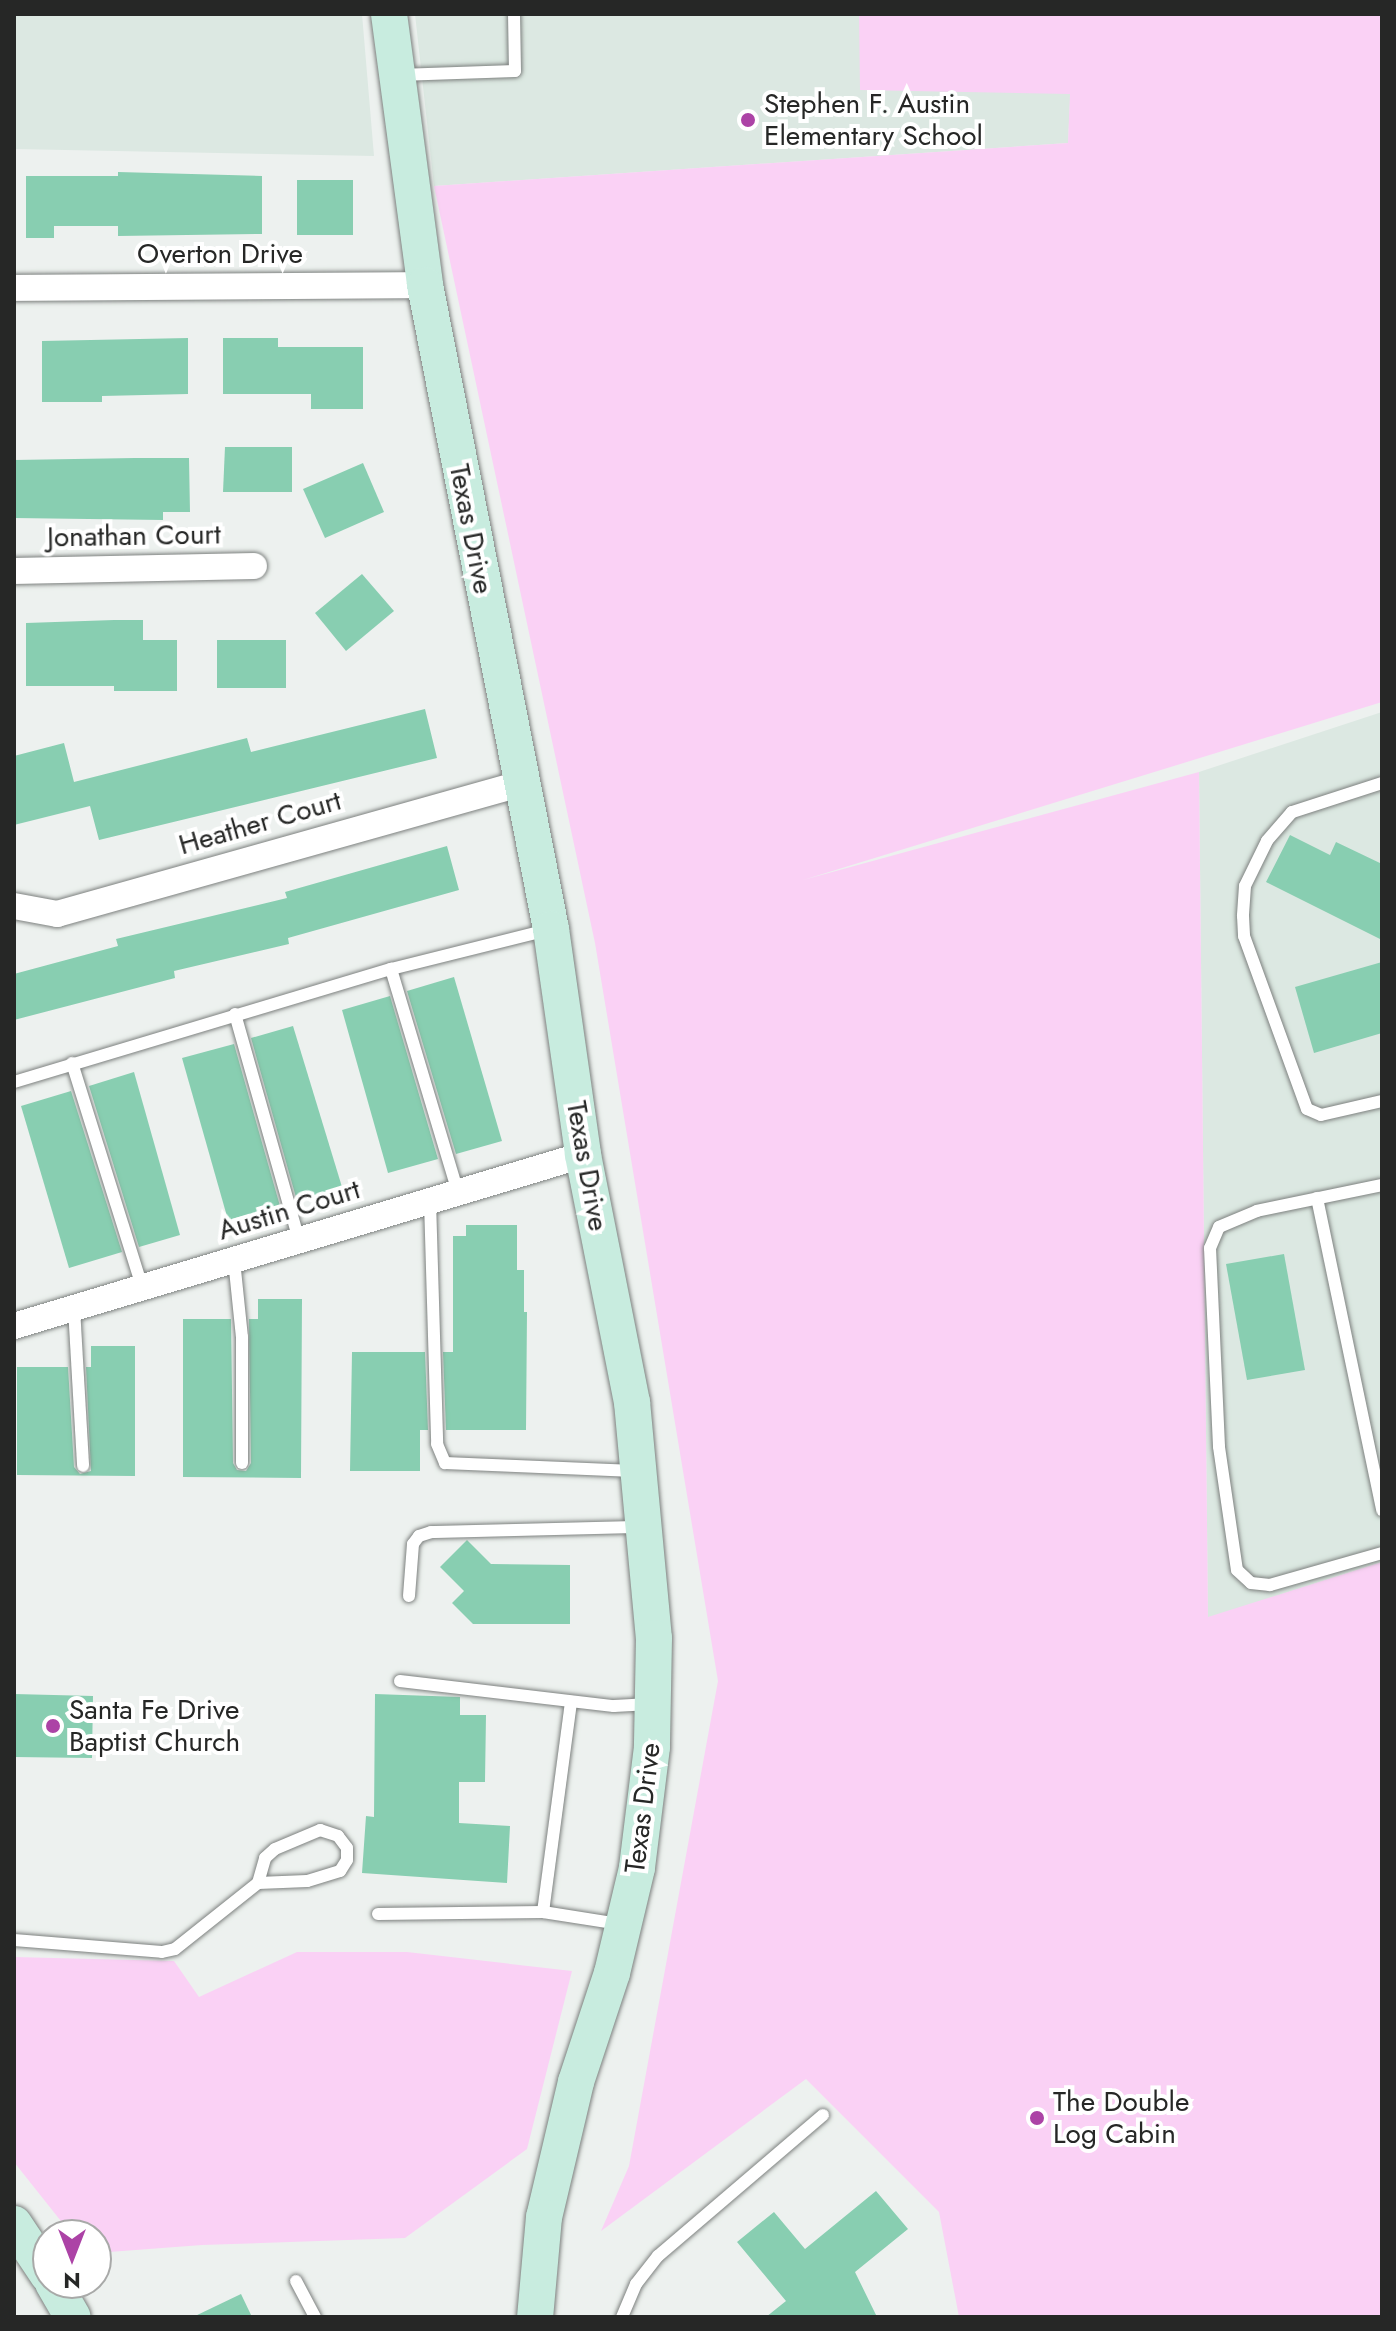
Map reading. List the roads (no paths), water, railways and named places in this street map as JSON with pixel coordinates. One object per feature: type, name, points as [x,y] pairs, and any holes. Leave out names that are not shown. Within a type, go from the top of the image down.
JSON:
[{"type":"street","name":"Texas Drive","points":[[389,14],[425,285],[551,929],[583,1155],[632,1402],[641,1472],[654,1638],[652,1747],[637,1868],[624,1925],[576,2082],[544,2217],[535,2317]]},
{"type":"street","name":"Overton Drive","points":[[14,288],[425,285]]},
{"type":"street","name":"Jonathan Court","points":[[14,571],[254,566]]},
{"type":"street","name":"Heather Court","points":[[14,906],[57,914],[522,783]]},
{"type":"street","name":"Austin Court","points":[[14,1326],[583,1155]]},
{"type":"street","points":[[14,2224],[32,2251]]},
{"type":"street","points":[[62,2299],[73,2317]]},
{"type":"lane","points":[[396,75],[515,71],[514,14]]},
{"type":"lane","points":[[1382,783],[1292,812],[1267,841],[1245,886],[1243,916],[1244,936],[1307,1109],[1321,1115],[1382,1101]]},
{"type":"lane","points":[[14,1082],[391,969],[551,929]]},
{"type":"lane","points":[[391,969],[458,1193]]},
{"type":"lane","points":[[235,1014],[299,1240]]},
{"type":"lane","points":[[72,1063],[142,1287]]},
{"type":"lane","points":[[1382,1185],[1257,1211],[1219,1227],[1210,1248],[1219,1447],[1237,1570],[1251,1583],[1270,1585],[1382,1553]]},
{"type":"lane","points":[[1317,1198],[1382,1510]]},
{"type":"lane","points":[[430,1201],[437,1444],[445,1463],[641,1472]]},
{"type":"lane","points":[[234,1260],[242,1337],[242,1463]]},
{"type":"lane","points":[[74,1308],[83,1466]]},
{"type":"lane","points":[[409,1596],[413,1544],[419,1536],[431,1532],[646,1527]]},
{"type":"lane","points":[[400,1681],[614,1706],[653,1704]]},
{"type":"lane","points":[[543,1912],[571,1702]]},
{"type":"lane","points":[[14,1940],[162,1952],[175,1949],[258,1883],[265,1858],[305,1833],[320,1830],[338,1836],[347,1848],[347,1860],[340,1871],[307,1881],[258,1883]]},
{"type":"lane","points":[[378,1914],[543,1912],[624,1925]]},
{"type":"lane","points":[[622,2317],[636,2284],[658,2256],[823,2115]]},
{"type":"lane","points":[[296,2281],[315,2317]]},
{"type":"place","name":"Stephen F. Austin Elementary School","points":[[748,120]]},
{"type":"place","name":"Santa Fe Drive Baptist Church","points":[[53,1726]]},
{"type":"place","name":"The Double Log Cabin","points":[[1037,2118]]}]
